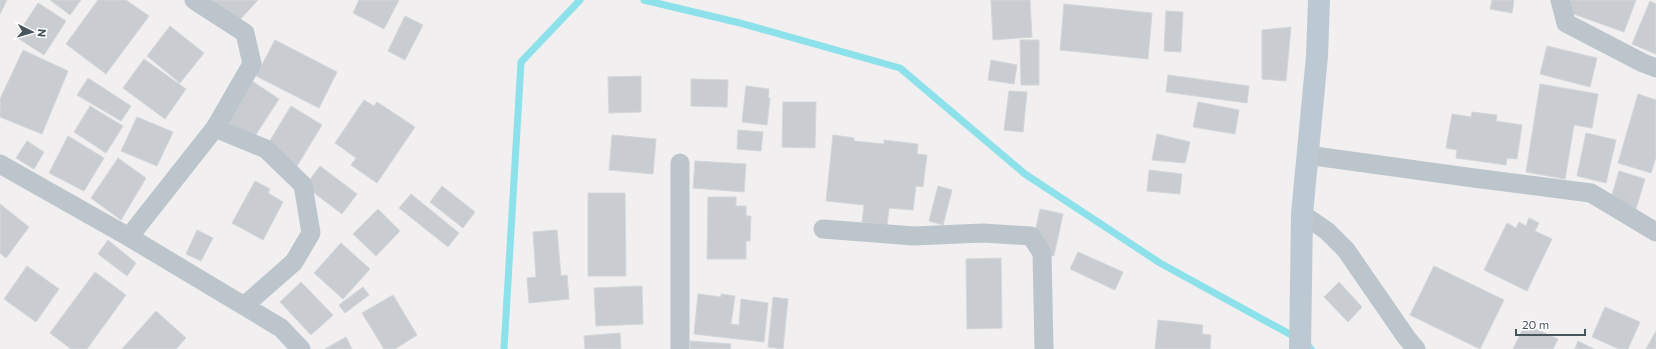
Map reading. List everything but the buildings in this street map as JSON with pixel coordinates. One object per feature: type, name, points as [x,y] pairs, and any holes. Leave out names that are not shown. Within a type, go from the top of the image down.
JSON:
[{"type":"main road","points":[[1300,349],[1302,214],[1317,56],[1319,0]]},
{"type":"street","points":[[129,237],[215,128],[252,64],[245,33],[194,0]]},
{"type":"street","points":[[1560,0],[1566,23],[1643,63],[1656,68]]},
{"type":"street","points":[[215,128],[266,149],[303,185],[310,226],[311,233],[294,262],[244,306]]},
{"type":"street","points":[[1308,155],[1591,193],[1656,232]]},
{"type":"street","points":[[680,163],[680,349]]},
{"type":"street","points":[[0,164],[129,237],[281,328],[301,349]]},
{"type":"street","points":[[1302,214],[1327,231],[1346,250],[1406,337],[1416,349]]},
{"type":"street","points":[[823,229],[914,236],[983,233],[1031,236],[1042,253],[1044,349]]},
{"type":"waterway","points":[[504,349],[521,62],[580,0]]},
{"type":"waterway","points":[[644,0],[740,23],[900,68],[1025,174],[1160,263],[1304,342],[1311,349]]}]
